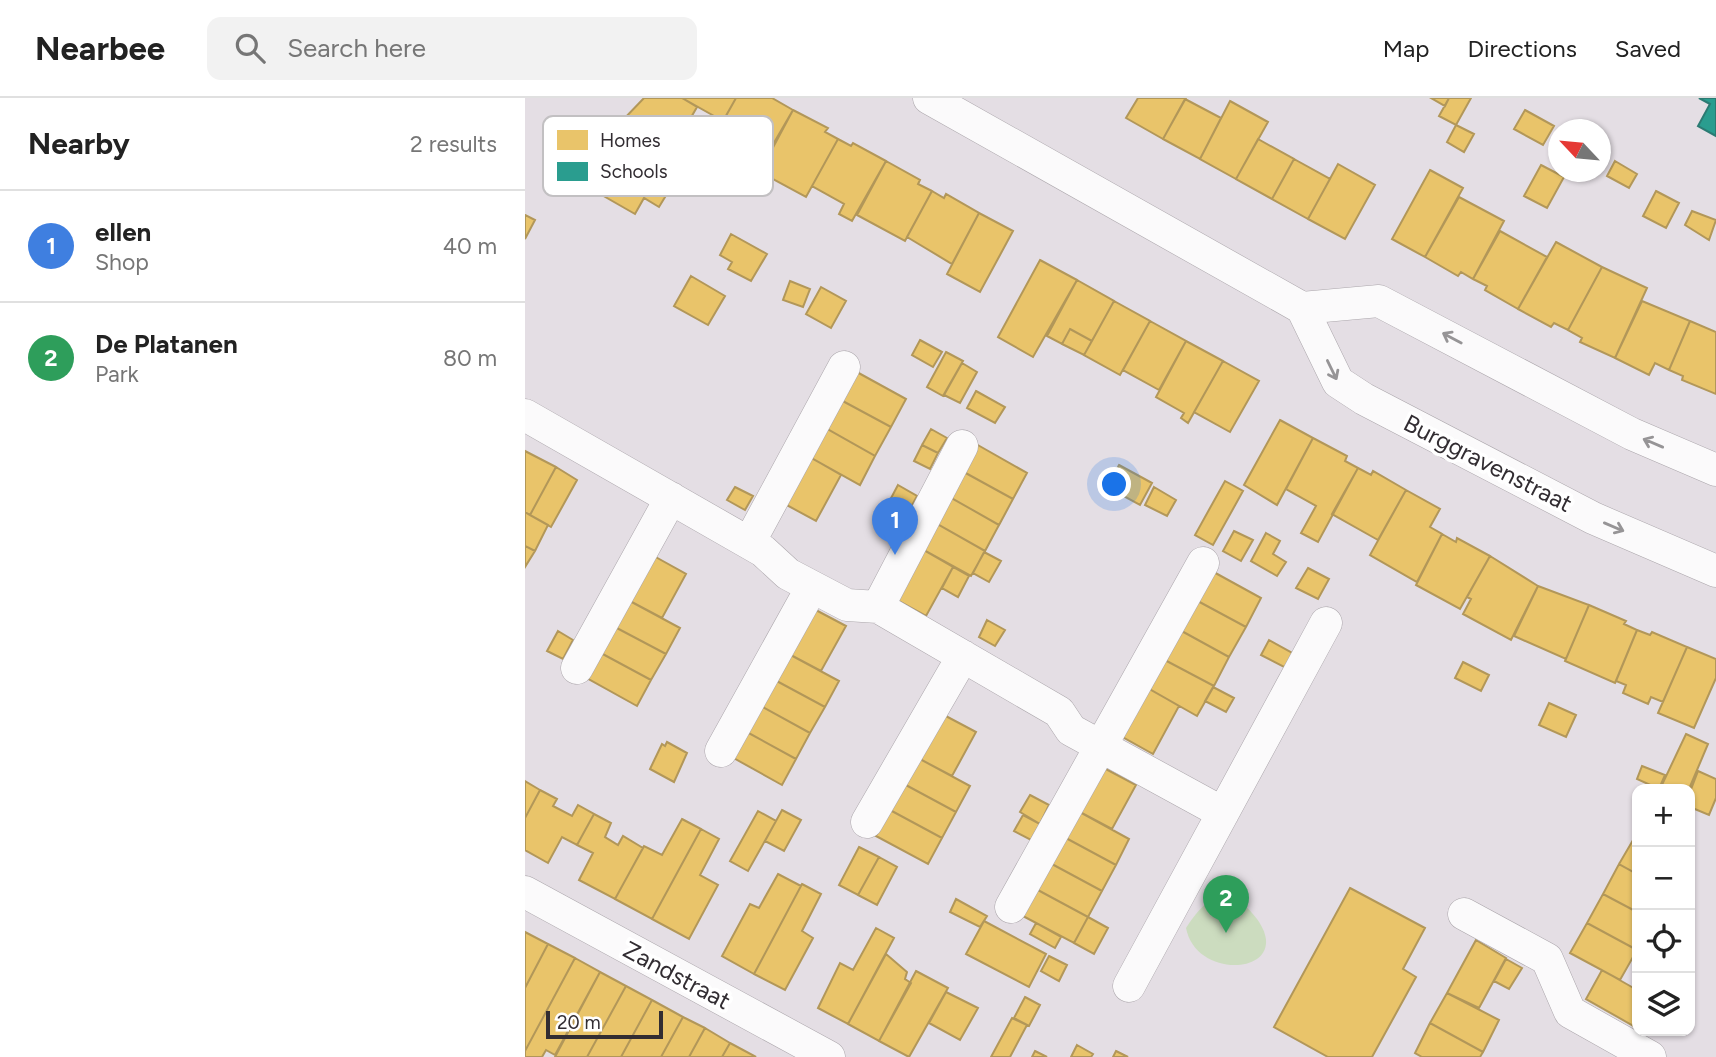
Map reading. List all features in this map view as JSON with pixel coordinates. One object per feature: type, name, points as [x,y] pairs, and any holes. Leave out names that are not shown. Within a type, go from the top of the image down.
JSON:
[{"type":"street","points":[[929,98],[1302,308],[1379,302],[1632,434],[1716,470]]},
{"type":"street","name":"Burggravenstraat","points":[[1302,308],[1338,382],[1364,399],[1593,518],[1716,571]]},
{"type":"street","points":[[749,543],[843,367]]},
{"type":"street","points":[[527,420],[764,551],[788,574],[812,587],[847,605],[878,607],[1059,712],[1071,730],[1223,813]]},
{"type":"street","points":[[878,607],[962,446]]},
{"type":"street","points":[[577,668],[671,498]]},
{"type":"street","points":[[1011,907],[1203,563]]},
{"type":"street","points":[[721,751],[812,587]]},
{"type":"street","points":[[1129,986],[1326,622]]},
{"type":"street","points":[[867,822],[963,656]]},
{"type":"street","name":"Zandstraat","points":[[525,892],[829,1057]]},
{"type":"street","points":[[1464,914],[1547,959],[1570,1012],[1650,1057]]},
{"type":"green space","points":[[1223,893],[1238,900],[1250,911],[1266,937],[1264,951],[1255,960],[1240,965],[1224,964],[1207,958],[1194,946],[1186,928],[1202,908]]},
{"type":"building: Homes","points":[[644,98],[682,98],[697,107],[692,116],[627,116]]},
{"type":"building: Homes","points":[[682,98],[736,98],[726,116],[714,116]]},
{"type":"building: Homes","points":[[736,98],[772,98],[793,110],[773,145],[773,116],[726,116]]},
{"type":"building: Homes","points":[[1138,98],[1186,98],[1163,139],[1126,118]]},
{"type":"building: Homes","points":[[1431,98],[1449,98],[1445,106]]},
{"type":"building: Homes","points":[[1449,98],[1471,98],[1456,125],[1439,116]]},
{"type":"building: Homes","points":[[1185,99],[1221,118],[1200,159],[1163,139]]},
{"type":"building: Homes","points":[[1230,101],[1268,122],[1236,179],[1200,159]]},
{"type":"building: Homes","points":[[793,110],[828,128],[825,132],[838,139],[806,197],[773,179],[773,148]]},
{"type":"building: Homes","points":[[1525,110],[1548,123],[1548,136],[1543,145],[1514,129]]},
{"type":"building: Homes","points":[[1456,125],[1474,134],[1464,152],[1447,142]]},
{"type":"building: Homes","points":[[838,139],[851,146],[853,143],[886,161],[852,221],[839,214],[844,204],[812,186]]},
{"type":"building: Homes","points":[[1258,139],[1294,159],[1272,199],[1236,179]]},
{"type":"building: Homes","points":[[1294,159],[1330,179],[1308,219],[1272,199]]},
{"type":"building: Homes","points":[[886,161],[920,180],[918,184],[932,191],[905,241],[857,215]]},
{"type":"building: Homes","points":[[1615,161],[1637,174],[1629,188],[1611,178],[1611,168]]},
{"type":"building: Homes","points":[[1338,164],[1375,185],[1345,239],[1308,219]]},
{"type":"building: Homes","points":[[1541,165],[1548,169],[1548,182],[1561,182],[1547,208],[1524,196]]},
{"type":"building: Homes","points":[[1430,170],[1463,188],[1425,257],[1392,239]]},
{"type":"building: Homes","points":[[932,191],[944,198],[946,194],[979,213],[952,264],[907,237]]},
{"type":"building: Homes","points":[[1656,191],[1679,203],[1666,228],[1643,216]]},
{"type":"building: Homes","points":[[604,196],[665,197],[659,207],[644,198],[635,214]]},
{"type":"building: Homes","points":[[1459,197],[1504,221],[1473,279],[1461,272],[1458,276],[1425,257]]},
{"type":"building: Homes","points":[[1692,211],[1716,220],[1709,240],[1685,225]]},
{"type":"building: Homes","points":[[979,213],[1013,231],[980,292],[947,274]]},
{"type":"building: Homes","points":[[525,215],[535,220],[525,239]]},
{"type":"building: Homes","points":[[1500,231],[1547,257],[1518,309],[1485,290],[1487,286],[1473,279]]},
{"type":"building: Homes","points":[[731,234],[767,254],[751,281],[728,269],[732,262],[720,255]]},
{"type":"building: Homes","points":[[1556,242],[1602,267],[1568,330],[1554,323],[1551,327],[1518,309]]},
{"type":"building: Homes","points":[[1040,260],[1077,280],[1033,357],[998,337]]},
{"type":"building: Homes","points":[[1602,267],[1647,288],[1615,358],[1580,342],[1582,338],[1568,330]]},
{"type":"building: Homes","points":[[691,276],[725,296],[708,325],[674,306]]},
{"type":"building: Homes","points":[[1077,280],[1114,301],[1092,341],[1070,329],[1062,344],[1047,336]]},
{"type":"building: Homes","points":[[790,281],[810,289],[803,307],[783,300]]},
{"type":"building: Homes","points":[[821,287],[846,301],[831,328],[806,314]]},
{"type":"building: Homes","points":[[1114,301],[1150,321],[1120,375],[1084,355]]},
{"type":"building: Homes","points":[[1642,301],[1690,321],[1669,370],[1655,363],[1649,375],[1615,358]]},
{"type":"building: Homes","points":[[1150,321],[1186,341],[1159,390],[1123,370]]},
{"type":"building: Homes","points":[[1690,321],[1716,332],[1716,394],[1682,380],[1683,376],[1669,370]]},
{"type":"building: Homes","points":[[1070,329],[1092,341],[1084,355],[1062,344]]},
{"type":"building: Homes","points":[[920,340],[942,352],[933,367],[912,355]]},
{"type":"building: Homes","points":[[1186,341],[1223,361],[1188,423],[1181,418],[1184,413],[1156,397]]},
{"type":"building: Homes","points":[[946,352],[963,361],[943,396],[927,387]]},
{"type":"building: Homes","points":[[1223,361],[1259,381],[1230,432],[1194,412]]},
{"type":"building: Homes","points":[[962,363],[977,372],[960,403],[944,395]]},
{"type":"building: Homes","points":[[855,371],[906,399],[891,427],[839,399]]},
{"type":"building: Homes","points":[[976,391],[1005,407],[995,423],[967,408]]},
{"type":"building: Homes","points":[[839,399],[891,427],[875,456],[824,427]]},
{"type":"building: Homes","points":[[1280,420],[1313,438],[1277,505],[1244,485]]},
{"type":"building: Homes","points":[[824,427],[875,456],[860,485],[808,456]]},
{"type":"building: Homes","points":[[931,429],[947,438],[938,453],[922,445]]},
{"type":"building: Homes","points":[[1313,438],[1347,456],[1345,461],[1358,468],[1318,542],[1301,533],[1316,506],[1286,489]]},
{"type":"building: Homes","points":[[976,444],[1027,473],[1013,499],[962,471]]},
{"type":"building: Homes","points":[[922,445],[938,453],[930,469],[914,461]]},
{"type":"building: Homes","points":[[525,451],[556,467],[530,515],[525,512]]},
{"type":"building: Homes","points":[[808,456],[841,475],[816,521],[783,503]]},
{"type":"building: Homes","points":[[1119,465],[1152,483],[1140,505],[1107,487]]},
{"type":"building: Homes","points":[[556,467],[577,480],[551,527],[530,515]]},
{"type":"building: Homes","points":[[1358,468],[1371,475],[1373,471],[1406,490],[1378,540],[1332,514]]},
{"type":"building: Homes","points":[[962,471],[1013,499],[999,525],[948,496]]},
{"type":"building: Homes","points":[[1225,481],[1243,491],[1213,545],[1195,535]]},
{"type":"building: Homes","points":[[898,485],[917,496],[909,511],[890,500]]},
{"type":"building: Homes","points":[[735,487],[753,496],[745,510],[727,500]]},
{"type":"building: Homes","points":[[1154,487],[1176,500],[1167,516],[1145,505]]},
{"type":"building: Homes","points":[[1406,490],[1440,509],[1430,527],[1442,534],[1417,582],[1370,555]]},
{"type":"building: Homes","points":[[948,496],[999,525],[985,551],[934,522]]},
{"type":"building: Homes","points":[[525,512],[548,525],[535,551],[525,546]]},
{"type":"building: Homes","points":[[934,522],[985,551],[971,576],[920,548]]},
{"type":"building: Homes","points":[[1234,531],[1253,540],[1241,561],[1223,551]]},
{"type":"building: Homes","points":[[1266,533],[1280,541],[1273,554],[1286,562],[1277,576],[1251,561]]},
{"type":"building: Homes","points":[[1442,534],[1456,542],[1457,538],[1490,556],[1460,609],[1416,585]]},
{"type":"building: Homes","points":[[525,546],[535,551],[525,567]]},
{"type":"building: Homes","points":[[920,548],[953,567],[926,616],[893,598]]},
{"type":"building: Homes","points":[[984,552],[1001,561],[989,582],[973,573]]},
{"type":"building: Homes","points":[[652,555],[686,574],[662,618],[628,600]]},
{"type":"building: Homes","points":[[1490,556],[1538,586],[1511,640],[1463,614],[1471,599],[1467,597]]},
{"type":"building: Homes","points":[[953,567],[969,576],[958,597],[942,588]]},
{"type":"building: Homes","points":[[1308,568],[1329,579],[1318,599],[1296,588]]},
{"type":"building: Homes","points":[[1210,570],[1261,598],[1246,627],[1194,599]]},
{"type":"building: Homes","points":[[1538,586],[1589,605],[1566,659],[1514,636]]},
{"type":"building: Homes","points":[[1194,599],[1246,627],[1229,657],[1178,629]]},
{"type":"building: Homes","points":[[628,600],[680,628],[666,654],[613,626]]},
{"type":"building: Homes","points":[[1589,605],[1626,621],[1624,624],[1637,630],[1615,683],[1565,661]]},
{"type":"building: Homes","points":[[812,608],[846,626],[821,671],[787,653]]},
{"type":"building: Homes","points":[[987,620],[1005,630],[995,646],[979,637]]},
{"type":"building: Homes","points":[[613,626],[666,654],[651,680],[599,652]]},
{"type":"building: Homes","points":[[1178,629],[1229,657],[1214,686],[1161,658]]},
{"type":"building: Homes","points":[[1637,630],[1650,635],[1652,632],[1687,647],[1663,702],[1651,697],[1648,704],[1623,693],[1626,685],[1616,681]]},
{"type":"building: Homes","points":[[558,631],[573,640],[563,659],[547,651]]},
{"type":"building: Homes","points":[[1269,640],[1294,654],[1286,668],[1261,655]]},
{"type":"building: Homes","points":[[1687,647],[1716,659],[1716,678],[1694,728],[1658,713]]},
{"type":"building: Homes","points":[[599,652],[651,680],[637,706],[585,677]]},
{"type":"building: Homes","points":[[787,653],[839,681],[825,707],[773,679]]},
{"type":"building: Homes","points":[[1161,658],[1214,686],[1197,716],[1146,687]]},
{"type":"building: Homes","points":[[1463,662],[1489,675],[1481,691],[1455,678]]},
{"type":"building: Homes","points":[[773,679],[825,707],[810,733],[759,705]]},
{"type":"building: Homes","points":[[1146,687],[1179,706],[1153,754],[1119,735]]},
{"type":"building: Homes","points":[[1213,687],[1234,698],[1226,712],[1205,701]]},
{"type":"building: Homes","points":[[1549,703],[1576,715],[1566,737],[1539,725]]},
{"type":"building: Homes","points":[[759,705],[810,733],[796,759],[745,731]]},
{"type":"building: Homes","points":[[942,714],[976,732],[952,776],[918,758]]},
{"type":"building: Homes","points":[[745,731],[796,759],[782,785],[730,756]]},
{"type":"building: Homes","points":[[1686,734],[1708,744],[1691,784],[1662,784]]},
{"type":"building: Homes","points":[[667,742],[687,753],[674,782],[650,769],[662,744],[665,746]]},
{"type":"building: Homes","points":[[918,758],[970,786],[956,812],[904,784]]},
{"type":"building: Homes","points":[[1642,766],[1665,775],[1661,784],[1648,784],[1637,779]]},
{"type":"building: Homes","points":[[1102,767],[1136,785],[1112,829],[1078,811]]},
{"type":"building: Homes","points":[[1698,771],[1716,779],[1716,798],[1709,815],[1695,809],[1693,784]]},
{"type":"building: Homes","points":[[525,781],[540,790],[525,818]]},
{"type":"building: Homes","points":[[904,784],[956,812],[942,838],[890,810]]},
{"type":"building: Homes","points":[[540,790],[557,799],[553,806],[572,816],[578,805],[594,814],[577,845],[562,837],[548,863],[525,850],[525,818]]},
{"type":"building: Homes","points":[[1030,795],[1049,805],[1040,824],[1020,812]]},
{"type":"building: Homes","points":[[782,810],[801,820],[784,851],[765,841]]},
{"type":"building: Homes","points":[[890,810],[942,838],[928,864],[876,836]]},
{"type":"building: Homes","points":[[758,811],[776,821],[748,871],[730,861]]},
{"type":"building: Homes","points":[[1078,811],[1129,839],[1116,865],[1064,837]]},
{"type":"building: Homes","points":[[594,814],[611,823],[605,837],[618,845],[623,836],[643,848],[615,899],[579,880],[593,853],[577,845]]},
{"type":"building: Homes","points":[[1023,815],[1040,824],[1031,840],[1014,831]]},
{"type":"building: Homes","points":[[682,819],[701,829],[652,919],[615,899],[644,846],[662,855]]},
{"type":"building: Homes","points":[[701,829],[719,839],[700,875],[718,885],[689,939],[652,919]]},
{"type":"building: Homes","points":[[1064,837],[1116,865],[1102,891],[1050,863]]},
{"type":"building: Homes","points":[[1632,842],[1632,871],[1619,864]]},
{"type":"building: Homes","points":[[859,847],[879,857],[858,895],[839,885]]},
{"type":"building: Homes","points":[[879,857],[897,867],[877,905],[858,895]]},
{"type":"building: Homes","points":[[1050,863],[1102,891],[1088,917],[1036,889]]},
{"type":"building: Homes","points":[[1619,864],[1632,871],[1632,909],[1603,894]]},
{"type":"building: Homes","points":[[778,874],[801,886],[754,974],[722,956],[750,904],[759,908]]},
{"type":"building: Homes","points":[[802,884],[821,894],[802,931],[813,938],[785,990],[754,974]]},
{"type":"building: Homes","points":[[1350,888],[1425,928],[1403,969],[1416,977],[1372,1057],[1328,1057],[1274,1027]]},
{"type":"building: Homes","points":[[1036,889],[1088,917],[1074,943],[1021,915]]},
{"type":"building: Homes","points":[[1603,894],[1632,909],[1632,947],[1587,923]]},
{"type":"building: Homes","points":[[956,899],[987,916],[980,927],[950,912]]},
{"type":"building: Homes","points":[[1088,917],[1108,928],[1094,954],[1074,943]]},
{"type":"building: Homes","points":[[984,921],[1046,954],[1029,987],[966,954]]},
{"type":"building: Homes","points":[[1036,923],[1061,937],[1055,948],[1030,934]]},
{"type":"building: Homes","points":[[1587,923],[1632,947],[1632,959],[1620,980],[1570,953]]},
{"type":"building: Homes","points":[[876,928],[894,938],[848,1024],[818,1008],[840,963],[853,970]]},
{"type":"building: Homes","points":[[525,932],[548,944],[525,988]]},
{"type":"building: Homes","points":[[1476,940],[1506,958],[1479,1008],[1447,993]]},
{"type":"building: Homes","points":[[548,944],[575,958],[525,1051],[525,988]]},
{"type":"building: Homes","points":[[886,954],[907,972],[905,979],[911,983],[879,1041],[848,1024]]},
{"type":"building: Homes","points":[[1049,956],[1067,965],[1059,981],[1041,971]]},
{"type":"building: Homes","points":[[575,958],[600,972],[555,1055],[546,1050],[542,1057],[525,1057],[525,1051]]},
{"type":"building: Homes","points":[[1506,959],[1522,968],[1509,989],[1494,981]]},
{"type":"building: Homes","points":[[1602,970],[1632,987],[1632,1025],[1586,999]]},
{"type":"building: Homes","points":[[916,971],[948,988],[909,1057],[879,1041]]},
{"type":"building: Homes","points":[[600,972],[626,986],[587,1057],[555,1057]]},
{"type":"building: Homes","points":[[626,986],[652,1000],[621,1057],[587,1057]]},
{"type":"building: Homes","points":[[946,992],[978,1008],[960,1040],[929,1023]]},
{"type":"building: Homes","points":[[1447,993],[1499,1020],[1483,1052],[1430,1023]]},
{"type":"building: Homes","points":[[1025,997],[1040,1005],[1029,1026],[1014,1018]]},
{"type":"building: Homes","points":[[652,1000],[683,1017],[661,1057],[621,1057]]},
{"type":"building: Homes","points":[[683,1017],[705,1028],[689,1057],[661,1057]]},
{"type":"building: Homes","points":[[1012,1018],[1027,1025],[1010,1057],[991,1057]]},
{"type":"building: Homes","points":[[1430,1023],[1483,1052],[1480,1057],[1422,1057],[1415,1053]]},
{"type":"building: Homes","points":[[705,1028],[730,1043],[722,1057],[689,1057]]},
{"type":"building: Homes","points":[[730,1043],[756,1057],[722,1057]]},
{"type":"building: Homes","points":[[1077,1045],[1093,1054],[1091,1057],[1071,1057]]},
{"type":"building: Homes","points":[[1035,1051],[1047,1057],[1032,1057]]},
{"type":"building: Homes","points":[[1116,1051],[1128,1057],[1113,1057]]},
{"type":"building: Schools","points":[[1699,98],[1716,98],[1716,136],[1698,126],[1710,104]]},
{"type":"place","name":"ellen","points":[[895,555]]},
{"type":"place","name":"De Platanen","points":[[1226,933]]}]
